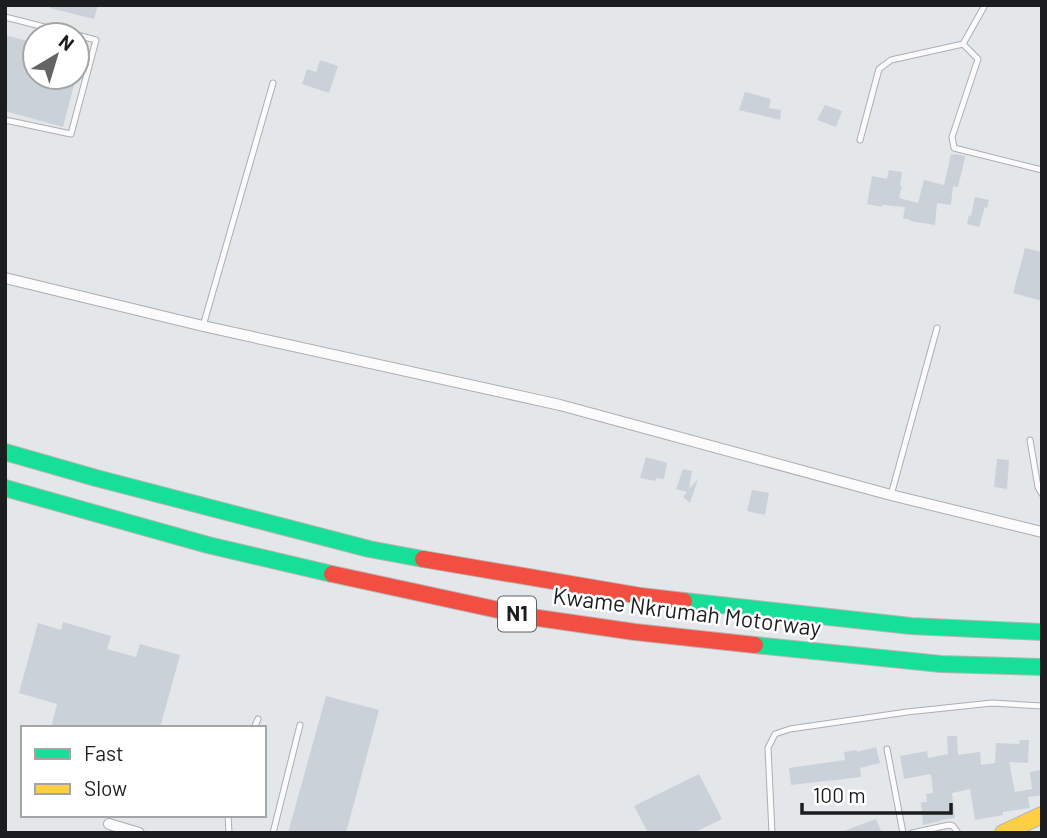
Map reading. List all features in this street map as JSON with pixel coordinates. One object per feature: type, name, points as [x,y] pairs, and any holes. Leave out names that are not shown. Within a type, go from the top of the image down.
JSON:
[{"type":"main road","name":"Kwame Nkrumah Motorway","points":[[5,452],[358,547],[528,577],[641,596],[798,614],[911,626],[1042,632]]},
{"type":"main road","name":"Kwame Nkrumah Motorway","points":[[5,488],[286,565],[531,617],[635,632],[941,664],[1042,667]]},
{"type":"main road","points":[[1003,833],[1042,815]]},
{"type":"street","points":[[5,278],[203,326],[560,405],[891,495],[1042,532]]},
{"type":"street","points":[[109,824],[139,833]]},
{"type":"lane","points":[[860,140],[878,69],[891,60],[963,44],[985,5]]},
{"type":"lane","points":[[91,39],[96,40],[91,59]]},
{"type":"lane","points":[[963,44],[978,59],[952,137],[954,148],[1042,170]]},
{"type":"lane","points":[[203,326],[273,83]]},
{"type":"lane","points":[[5,120],[71,134],[82,91]]},
{"type":"lane","points":[[891,495],[937,328]]},
{"type":"lane","points":[[1030,440],[1038,487],[1042,494]]},
{"type":"lane","points":[[772,833],[768,748],[775,734],[790,729],[907,712],[992,703],[1042,706]]},
{"type":"lane","points":[[255,726],[258,719]]},
{"type":"lane","points":[[273,833],[300,724]]},
{"type":"lane","points":[[887,749],[903,833]]},
{"type":"lane","points":[[912,833],[949,825],[958,833]]},
{"type":"building","points":[[50,5],[98,5],[94,19],[50,8]]},
{"type":"building","points":[[5,35],[21,39],[21,91],[72,91],[63,127],[5,111]]},
{"type":"building","points":[[320,60],[338,66],[329,93],[302,84],[307,69],[316,72]]},
{"type":"building","points":[[745,92],[771,99],[769,108],[781,110],[780,120],[739,110]]},
{"type":"building","points":[[825,105],[842,111],[836,127],[817,120]]},
{"type":"building","points":[[951,154],[965,158],[958,187],[953,186],[951,205],[937,203],[935,225],[903,218],[905,207],[867,204],[872,176],[887,179],[889,170],[902,172],[899,198],[918,203],[924,180],[944,185]]},
{"type":"building","points":[[975,197],[989,200],[979,227],[967,224]]},
{"type":"building","points":[[1025,248],[1042,252],[1042,301],[1013,293]]},
{"type":"building","points":[[646,457],[667,463],[664,479],[656,478],[655,481],[640,478]]},
{"type":"building","points":[[997,459],[1009,460],[1007,489],[994,487]]},
{"type":"building","points":[[683,469],[692,471],[689,489],[698,479],[690,503],[683,497],[687,492],[676,489]]},
{"type":"building","points":[[752,490],[769,493],[765,515],[747,511]]},
{"type":"building","points":[[63,622],[111,636],[107,649],[136,657],[140,644],[180,655],[161,726],[52,726],[57,704],[19,693],[38,623],[61,630]]},
{"type":"building","points":[[326,696],[379,710],[346,833],[288,833]]},
{"type":"building","points":[[947,736],[957,736],[958,755],[980,752],[981,765],[995,763],[996,743],[1019,744],[1020,740],[1029,740],[1028,763],[1009,762],[1015,792],[1032,789],[1030,772],[1040,770],[1042,795],[1028,797],[1030,808],[975,820],[970,789],[952,793],[955,818],[923,825],[921,802],[927,802],[926,794],[933,793],[931,774],[904,779],[900,756],[927,751],[928,758],[948,754]]},
{"type":"building","points":[[876,747],[880,763],[860,768],[861,777],[791,785],[789,768],[845,760],[844,752]]},
{"type":"building","points":[[699,774],[722,819],[693,833],[648,833],[634,806]]},
{"type":"building","points":[[876,819],[882,833],[841,833],[841,832]]},
{"type":"traffic: fast","points":[[5,452],[369,549],[423,559]]},
{"type":"traffic: fast","points":[[5,488],[208,545],[332,574]]},
{"type":"traffic: fast","points":[[684,601],[911,626],[1042,632]]},
{"type":"traffic: fast","points":[[755,645],[941,664],[1042,667]]},
{"type":"traffic: slow","points":[[1003,833],[1042,815]]},
{"type":"traffic: jam","points":[[423,559],[684,601]]},
{"type":"traffic: jam","points":[[332,574],[531,617],[755,645]]}]
